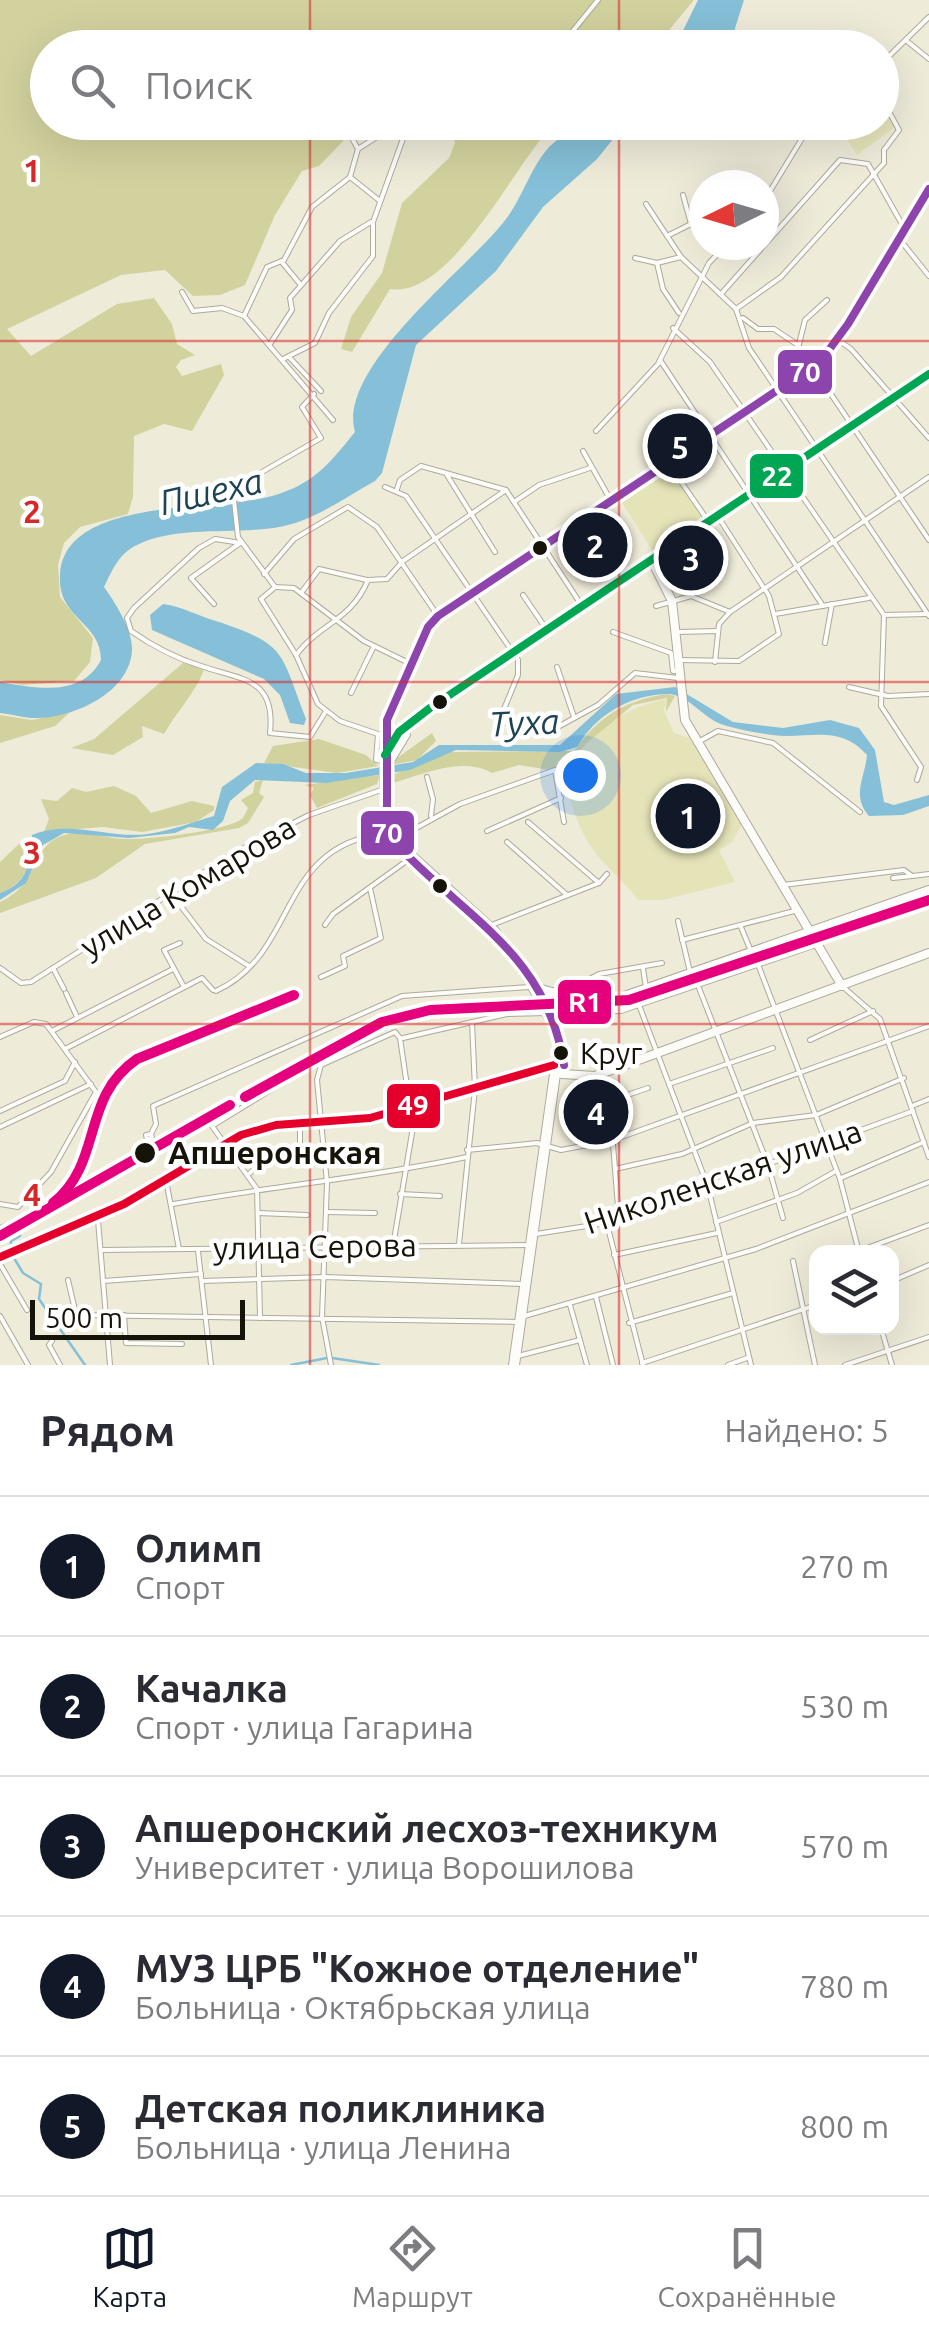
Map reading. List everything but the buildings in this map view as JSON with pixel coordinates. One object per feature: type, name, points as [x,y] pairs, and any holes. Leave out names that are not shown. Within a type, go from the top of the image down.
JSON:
[{"type":"main road","points":[[548,1011],[516,956],[489,926],[391,837],[384,785],[389,710],[428,626],[438,616],[813,368],[838,340],[929,188]]},
{"type":"main road","points":[[384,755],[405,726],[929,374]]},
{"type":"main road","points":[[651,559],[672,601],[681,705],[698,742],[842,986]]},
{"type":"main road","points":[[385,732],[396,736]]},
{"type":"main road","points":[[534,988],[579,1001],[613,1001],[695,981],[814,940],[929,891]]},
{"type":"main road","points":[[0,1260],[166,1179],[221,1143],[276,1125],[370,1118],[539,1072],[593,1076],[929,953]]},
{"type":"main road","points":[[518,1359],[523,1284],[560,1072],[545,998],[555,994]]},
{"type":"main road","points":[[539,1072],[550,1076],[560,1072]]},
{"type":"street","points":[[574,30],[598,0]]},
{"type":"street","points":[[899,49],[929,18]]},
{"type":"street","points":[[908,42],[929,59]]},
{"type":"street","points":[[353,140],[358,148]]},
{"type":"street","points":[[244,316],[267,266],[281,261],[312,207],[350,177],[358,148],[371,140]]},
{"type":"street","points":[[286,358],[315,344],[329,313],[373,256],[372,222],[402,140]]},
{"type":"street","points":[[779,176],[801,140]]},
{"type":"street","points":[[736,309],[782,276],[884,163],[884,150],[892,140]]},
{"type":"street","points":[[721,294],[840,160],[864,161],[904,228]]},
{"type":"street","points":[[350,177],[380,201]]},
{"type":"street","points":[[667,236],[691,224],[683,195]]},
{"type":"street","points":[[646,204],[681,257],[736,309],[749,348],[928,615]]},
{"type":"street","points":[[270,344],[292,310],[290,298],[340,240],[372,222]]},
{"type":"street","points":[[898,238],[929,276]]},
{"type":"street","points":[[635,258],[657,263],[681,257]]},
{"type":"street","points":[[596,431],[660,360],[680,314],[711,260]]},
{"type":"street","points":[[281,261],[301,285]]},
{"type":"street","points":[[657,263],[663,289],[680,314]]},
{"type":"street","points":[[182,292],[192,311],[222,308],[244,316],[321,391]]},
{"type":"street","points":[[798,344],[805,320],[826,300]]},
{"type":"street","points":[[740,318],[763,332],[774,329],[798,344],[929,540]]},
{"type":"street","points":[[673,328],[710,362],[884,615],[885,716],[920,767],[916,780]]},
{"type":"street","points":[[838,340],[851,349],[929,438]]},
{"type":"street","points":[[286,358],[333,420]]},
{"type":"street","points":[[660,360],[823,606]]},
{"type":"street","points":[[314,394],[302,407],[321,438],[262,472],[255,482],[232,482],[239,540],[275,587],[301,593],[374,646],[412,664]]},
{"type":"street","points":[[582,451],[612,502]]},
{"type":"street","points":[[669,464],[708,521]]},
{"type":"street","points":[[582,606],[506,490],[418,466],[397,483],[397,489],[438,540],[513,651],[518,675],[499,721],[545,734],[618,691],[635,672],[678,674]]},
{"type":"street","points":[[514,502],[546,482],[590,468]]},
{"type":"street","points":[[446,474],[495,552]]},
{"type":"street","points":[[715,662],[718,631],[730,612],[929,477]]},
{"type":"street","points":[[385,487],[397,489]]},
{"type":"street","points":[[301,593],[320,570],[368,580],[387,579],[402,561],[506,490]]},
{"type":"street","points":[[511,495],[521,496]]},
{"type":"street","points":[[264,574],[294,539],[348,507],[377,526],[438,616]]},
{"type":"street","points":[[677,660],[739,661],[778,634],[764,587],[717,515]]},
{"type":"street","points":[[577,525],[615,584]]},
{"type":"street","points":[[239,540],[214,539],[188,556],[134,608],[128,618],[130,631],[200,666],[251,680],[268,704],[270,733],[310,737],[326,711]]},
{"type":"street","points":[[214,604],[191,578],[239,540]]},
{"type":"street","points":[[296,655],[308,639],[359,602],[368,580]]},
{"type":"street","points":[[275,587],[261,599],[326,711],[378,734],[376,760],[382,764],[392,763],[397,756],[408,736],[405,726]]},
{"type":"street","points":[[523,595],[547,630]]},
{"type":"street","points":[[656,606],[696,596],[730,612]]},
{"type":"street","points":[[775,614],[869,598]]},
{"type":"street","points":[[825,643],[832,604]]},
{"type":"street","points":[[884,615],[928,615]]},
{"type":"street","points":[[676,632],[718,631]]},
{"type":"street","points":[[613,632],[672,654],[673,671],[678,674]]},
{"type":"street","points":[[351,693],[374,646]]},
{"type":"street","points":[[558,667],[573,718]]},
{"type":"street","points":[[849,688],[882,694],[929,694]]},
{"type":"street","points":[[698,742],[718,730],[773,742],[860,812]]},
{"type":"street","points":[[65,1049],[205,978],[215,990],[242,978],[289,911],[312,864],[356,838],[391,837],[555,770],[564,822]]},
{"type":"street","points":[[427,777],[433,803],[430,819]]},
{"type":"street","name":"улица Комарова","points":[[0,968],[25,984],[169,891],[309,815],[384,785]]},
{"type":"street","points":[[487,831],[561,798]]},
{"type":"street","points":[[528,822],[599,883]]},
{"type":"street","points":[[507,842],[567,895]]},
{"type":"street","points":[[325,925],[412,858]]},
{"type":"street","points":[[783,885],[904,870],[912,876]]},
{"type":"street","points":[[489,926],[599,883],[607,874]]},
{"type":"street","points":[[894,878],[929,874]]},
{"type":"street","points":[[321,978],[346,966],[343,956],[381,938],[370,888]]},
{"type":"street","points":[[169,891],[206,939],[250,966]]},
{"type":"street","points":[[400,1038],[548,1011],[610,1013],[640,1005],[695,981],[747,966],[758,967],[814,940],[929,906]]},
{"type":"street","points":[[682,940],[798,910]]},
{"type":"street","points":[[678,922],[695,981],[768,1165],[784,1218]]},
{"type":"street","points":[[741,927],[750,950]]},
{"type":"street","points":[[180,943],[164,950],[184,987]]},
{"type":"street","points":[[579,1001],[586,981],[599,974],[662,963]]},
{"type":"street","points":[[758,967],[840,1179],[857,1245]]},
{"type":"street","points":[[53,968],[77,1017]]},
{"type":"street","points":[[52,1031],[173,968]]},
{"type":"street","points":[[643,968],[646,991]]},
{"type":"street","points":[[842,986],[874,1010],[890,1040],[929,1157]]},
{"type":"street","points":[[151,1134],[156,1124],[153,1106],[402,996],[534,988]]},
{"type":"street","points":[[640,1005],[708,1187],[751,1365]]},
{"type":"street","points":[[810,1040],[874,1010]]},
{"type":"street","points":[[0,1037],[39,1021],[52,1031],[96,1092],[44,1181],[18,1206],[0,1204]]},
{"type":"street","points":[[459,1244],[474,1089],[472,1022]]},
{"type":"street","points":[[172,1204],[404,1171],[467,1154],[538,1142],[544,1148],[579,1148],[612,1140],[929,1026]]},
{"type":"street","points":[[331,1365],[322,1317],[327,1183],[317,1080],[321,1065],[395,1032],[400,1038],[413,1127],[393,1246]]},
{"type":"street","points":[[669,1084],[773,1048]]},
{"type":"street","points":[[0,1111],[64,1081],[75,1062]]},
{"type":"street","points":[[593,1076],[612,1140],[619,1219]]},
{"type":"street","points":[[615,1169],[694,1150],[752,1123],[816,1115],[904,1078]]},
{"type":"street","points":[[260,1318],[257,1189],[212,1126],[287,1080]]},
{"type":"street","points":[[0,1127],[91,1084]]},
{"type":"street","points":[[604,1103],[648,1088]]},
{"type":"street","name":"Николенская улица","points":[[530,1239],[606,1224],[826,1144],[929,1100]]},
{"type":"street","points":[[249,1173],[268,1155],[300,1150],[300,1123]]},
{"type":"street","points":[[920,1132],[929,1129]]},
{"type":"street","points":[[840,1179],[924,1142]]},
{"type":"street","points":[[716,1222],[797,1193],[837,1171]]},
{"type":"street","points":[[166,1179],[179,1249]]},
{"type":"street","points":[[76,1316],[519,1319],[724,1259],[929,1182]]},
{"type":"street","points":[[400,1194],[440,1196]]},
{"type":"street","points":[[258,1212],[307,1214]]},
{"type":"street","points":[[326,1212],[375,1213]]},
{"type":"street","points":[[96,1216],[110,1365]]},
{"type":"street","points":[[606,1224],[642,1364],[740,1327],[809,1306]]},
{"type":"street","points":[[877,1245],[929,1225]]},
{"type":"street","points":[[614,1255],[718,1232]]},
{"type":"street","name":"улица Серова","points":[[100,1250],[393,1246],[530,1239]]},
{"type":"street","points":[[198,1249],[212,1365]]},
{"type":"street","points":[[0,1260],[27,1310]]},
{"type":"street","points":[[793,1262],[816,1365]]},
{"type":"street","points":[[899,1278],[929,1265]]},
{"type":"street","points":[[103,1281],[201,1274]]},
{"type":"street","points":[[202,1281],[325,1277],[523,1284]]},
{"type":"street","points":[[68,1280],[78,1323]]},
{"type":"street","points":[[629,1323],[733,1293]]},
{"type":"street","points":[[596,1297],[613,1365]]},
{"type":"street","points":[[570,1304],[587,1365]]},
{"type":"street","points":[[0,1316],[28,1365]]},
{"type":"street","points":[[124,1316],[126,1343],[182,1344]]},
{"type":"street","points":[[0,1336],[8,1330]]},
{"type":"street","points":[[883,1335],[892,1365]]},
{"type":"street","points":[[845,1365],[929,1337]]},
{"type":"street","points":[[518,1359],[580,1340]]},
{"type":"street","points":[[52,1341],[49,1345],[60,1365]]},
{"type":"street","points":[[728,1365],[749,1357]]},
{"type":"street","points":[[518,1359],[528,1365]]},
{"type":"green space","points":[[0,0],[694,0],[669,30],[30,30],[30,140],[344,140],[319,166],[302,171],[275,215],[245,285],[220,295],[193,296],[165,270],[121,275],[7,329],[31,356],[117,304],[154,298],[172,324],[177,344],[195,355],[181,360],[176,367],[182,376],[221,364],[224,375],[192,431],[164,424],[134,436],[133,497],[128,514],[80,527],[64,543],[58,565],[60,597],[93,638],[90,662],[74,681],[22,685],[0,680]]},
{"type":"green space","points":[[455,140],[540,140],[459,251],[413,286],[390,289],[352,352],[341,349],[351,317],[382,273],[402,203],[449,158]]},
{"type":"green space","points":[[848,140],[877,140],[857,155]]},
{"type":"green space","points":[[671,468],[705,518],[653,552],[621,501]]},
{"type":"green space","points":[[183,663],[204,670],[164,734],[142,726],[143,737],[113,755],[71,748],[94,739]]},
{"type":"green space","points":[[666,694],[675,696],[666,712],[667,698],[633,705],[588,742],[562,772],[519,765],[492,773],[454,766],[389,784],[385,778],[449,752],[574,751],[593,728],[614,712],[637,701]]},
{"type":"green space","points":[[667,699],[664,711],[674,733],[690,738],[742,825],[732,842],[719,850],[735,882],[663,900],[638,900],[588,842],[563,775],[584,747],[608,725],[635,709]]},
{"type":"green space","points":[[70,712],[55,726],[0,743],[0,715],[32,720]]},
{"type":"green space","points":[[432,733],[436,741],[417,760],[386,766]]},
{"type":"green space","points":[[319,739],[366,755],[378,766],[337,773],[264,763],[273,746]]},
{"type":"green space","points":[[380,775],[377,784],[317,808],[310,795],[314,788],[304,785]]},
{"type":"green space","points":[[263,780],[259,793],[264,797],[248,823],[239,828],[145,844],[96,878],[0,913],[0,902],[22,886],[44,849],[61,836],[84,833],[134,839],[222,827],[243,818],[248,808],[241,800],[253,793],[255,782]]},
{"type":"green space","points":[[114,786],[136,796],[151,813],[192,801],[214,806],[214,810],[196,822],[142,832],[103,827],[44,832],[49,819],[41,799],[57,801],[72,788],[86,792]]},
{"type":"green space","points":[[22,841],[30,843],[29,867],[20,880],[0,893],[0,862]]},
{"type":"water","points":[[698,0],[744,0],[734,30],[683,30]]},
{"type":"water","points":[[558,140],[612,140],[597,159],[543,207],[496,271],[416,345],[382,473],[375,481],[296,523],[266,529],[190,532],[131,548],[104,587],[123,617],[132,642],[129,666],[121,679],[95,701],[63,714],[31,718],[0,713],[0,682],[56,688],[82,680],[101,660],[94,636],[72,611],[61,590],[60,575],[68,550],[87,532],[114,520],[272,496],[319,472],[355,432],[355,406],[366,378],[385,348],[506,219],[550,146]]},
{"type":"water","points":[[163,604],[240,629],[270,645],[285,665],[306,719],[304,725],[290,723],[280,695],[264,679],[152,630],[150,615]]},
{"type":"water","points":[[675,687],[733,722],[783,728],[830,720],[859,728],[875,750],[884,802],[894,805],[929,795],[929,806],[903,815],[869,816],[860,794],[867,755],[856,745],[834,736],[772,735],[732,727],[711,719],[682,698],[652,695],[615,709],[594,725],[577,747],[560,752],[456,750],[410,770],[326,783],[255,780],[230,801],[223,821],[213,830],[189,827],[175,833],[129,838],[64,833],[43,845],[26,883],[0,900],[0,893],[23,877],[32,835],[61,829],[148,834],[214,816],[222,787],[256,763],[283,764],[306,773],[346,773],[413,762],[439,745],[560,745],[616,694]]},
{"type":"waterway","points":[[0,1226],[12,1222],[20,1229],[11,1248]]},
{"type":"waterway","points":[[14,1258],[23,1273],[41,1284],[39,1299],[85,1365]]},
{"type":"waterway","points":[[291,1365],[327,1358]]},
{"type":"waterway","points":[[332,1358],[379,1365]]},
{"type":"transit line","name":"70","points":[[564,1065],[554,1024],[518,961],[387,833],[387,720],[428,627],[438,616],[820,362],[848,324],[929,189]]},
{"type":"transit line","name":"22","points":[[385,755],[399,732],[430,708],[929,374]]},
{"type":"transit line","name":"R1","points":[[245,1097],[382,1022],[430,1010],[629,1000],[929,900]]},
{"type":"transit line","name":"R1","points":[[53,1203],[80,1169],[107,1092],[137,1059],[294,995]]},
{"type":"transit line","name":"49","points":[[0,1257],[124,1204],[241,1135],[276,1125],[370,1118],[554,1065]]},
{"type":"transit line","name":"R1","points":[[0,1236],[230,1105]]},
{"type":"place","name":"Детская поликлиника","points":[[680,446]]},
{"type":"place","name":"Качалка","points":[[595,545]]},
{"type":"place","name":"Апшеронский лесхоз-техникум","points":[[691,558]]},
{"type":"place","name":"Олимп","points":[[688,816]]},
{"type":"place","name":"Круг","points":[[561,1053]]},
{"type":"place","name":"МУЗ ЦРБ \"Кожное отделение\"","points":[[596,1112]]},
{"type":"place","name":"Апшеронская","points":[[145,1153]]},
{"type":"water label","name":"Пшеха","points":[[211,492]]},
{"type":"water label","name":"Туха","points":[[524,723]]}]
